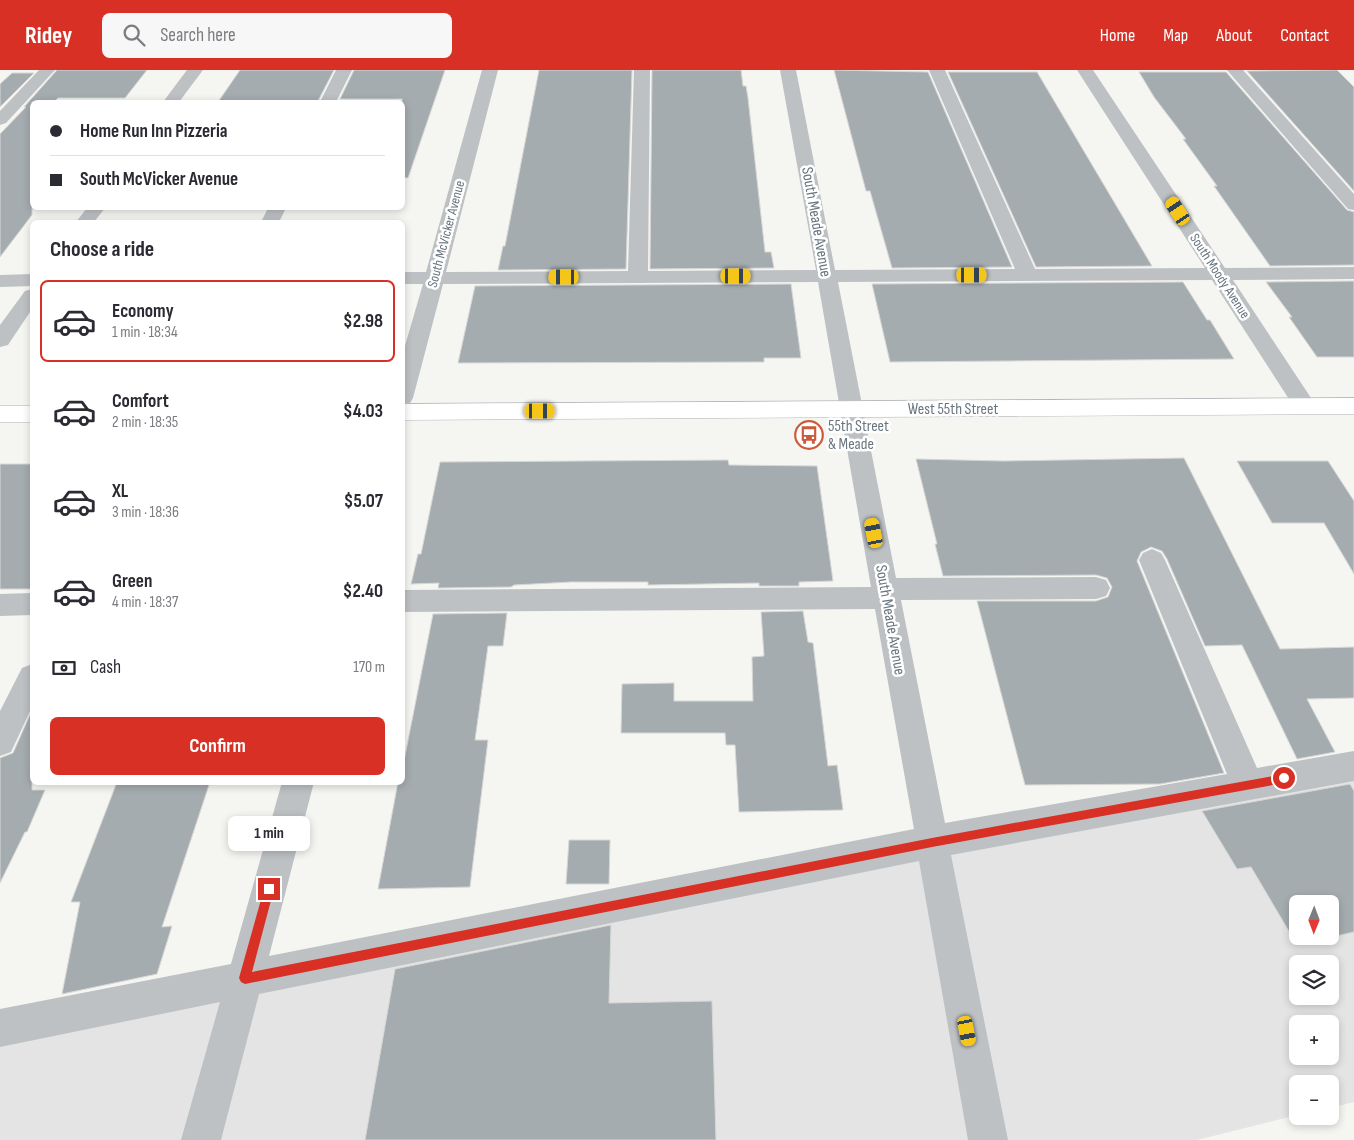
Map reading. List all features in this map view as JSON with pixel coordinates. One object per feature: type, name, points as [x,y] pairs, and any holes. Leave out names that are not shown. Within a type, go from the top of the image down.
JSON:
[{"type":"main road","name":"West 55th Street","points":[[405,412],[1354,406]]},
{"type":"main road","points":[[0,414],[30,414]]},
{"type":"street","points":[[0,120],[47,70]]},
{"type":"street","points":[[172,100],[195,70]]},
{"type":"street","points":[[329,100],[344,70]]},
{"type":"street","name":"South McVicker Avenue","points":[[405,387],[490,70]]},
{"type":"street","points":[[638,277],[642,70]]},
{"type":"street","name":"South Meade Avenue","points":[[788,70],[988,1140]]},
{"type":"street","points":[[937,70],[1027,274]]},
{"type":"street","name":"South Moody Avenue","points":[[1085,70],[1306,407]]},
{"type":"street","points":[[1235,70],[1354,205]]},
{"type":"street","points":[[87,220],[94,210]]},
{"type":"street","points":[[405,278],[1354,272]]},
{"type":"street","points":[[0,280],[30,280]]},
{"type":"street","points":[[0,340],[30,298]]},
{"type":"street","points":[[1152,560],[1248,784]]},
{"type":"street","points":[[405,601],[885,594],[1096,588]]},
{"type":"street","points":[[0,605],[30,604]]},
{"type":"street","points":[[0,742],[30,681]]},
{"type":"street","points":[[0,1028],[932,842],[1354,766]]},
{"type":"street","points":[[201,1140],[297,785]]},
{"type":"shaded area","points":[[1354,757],[1354,1102],[1339,1106],[1339,1075],[1289,1075],[1289,1117],[1197,1140],[0,1140],[0,1022]]},
{"type":"building","points":[[57,70],[147,70],[125,98],[30,100]]},
{"type":"building","points":[[240,70],[334,70],[319,100],[219,100]]},
{"type":"building","points":[[354,70],[445,70],[408,178],[405,178],[405,100],[340,99]]},
{"type":"building","points":[[539,70],[632,70],[626,269],[498,270],[503,246],[505,246]]},
{"type":"building","points":[[652,70],[741,70],[743,86],[746,86],[748,98],[765,252],[771,252],[774,268],[650,269]]},
{"type":"building","points":[[834,70],[928,72],[1012,267],[892,268],[870,191],[866,191]]},
{"type":"building","points":[[1337,70],[1354,87],[1354,191],[1247,71]]},
{"type":"building","points":[[948,72],[1037,72],[1152,266],[1036,267]]},
{"type":"building","points":[[1139,72],[1226,72],[1347,210],[1354,212],[1354,265],[1270,266],[1214,186],[1217,186],[1183,139],[1186,139],[1154,97]]},
{"type":"building","points":[[12,73],[34,73],[0,107],[0,84]]},
{"type":"building","points":[[30,100],[30,210],[32,210],[32,215],[0,257],[0,134],[26,107],[24,107]]},
{"type":"building","points":[[1354,281],[1354,357],[1317,357],[1289,317],[1292,317],[1266,282]]},
{"type":"building","points":[[1183,282],[1207,320],[1210,320],[1234,359],[890,362],[872,284]]},
{"type":"building","points":[[791,284],[801,358],[764,358],[764,362],[458,363],[475,286]]},
{"type":"building","points":[[1184,458],[1280,649],[1354,647],[1354,698],[1307,699],[1335,752],[1297,759],[1242,645],[1205,646],[1167,559],[1162,551],[1151,547],[1141,552],[1137,561],[1224,773],[1160,784],[1025,785],[977,601],[1096,601],[1108,597],[1112,587],[1107,578],[1096,575],[943,576],[916,459],[1003,461]]},
{"type":"building","points":[[728,460],[729,465],[817,466],[833,581],[799,582],[799,586],[759,586],[759,583],[648,585],[648,582],[571,582],[514,585],[511,587],[438,588],[439,583],[411,584],[418,554],[421,554],[440,462]]},
{"type":"building","points":[[1237,461],[1328,461],[1354,501],[1354,574],[1324,523],[1272,523]]},
{"type":"building","points":[[0,464],[30,464],[30,589],[0,589]]},
{"type":"building","points":[[803,611],[808,642],[813,643],[828,766],[837,765],[843,810],[739,812],[735,745],[726,745],[725,733],[621,733],[622,684],[674,683],[674,701],[753,701],[752,657],[764,656],[761,612]]},
{"type":"building","points":[[507,613],[503,646],[488,646],[475,740],[488,740],[470,887],[378,889],[397,785],[405,785],[405,756],[433,614]]},
{"type":"building","points":[[30,715],[30,785],[32,785],[32,790],[45,790],[27,832],[25,832],[0,883],[0,758],[13,753]]},
{"type":"building","points":[[1350,784],[1354,791],[1354,932],[1339,935],[1339,895],[1289,895],[1289,931],[1251,867],[1237,869],[1202,811]]},
{"type":"building","points":[[116,785],[209,785],[162,927],[172,926],[157,974],[62,994],[80,902],[71,902]]},
{"type":"building","points":[[569,840],[610,840],[609,884],[566,884]]},
{"type":"building","points":[[611,925],[609,1003],[712,1001],[716,1140],[365,1140],[395,969]]},
{"type":"place","name":"55th Street & Meade","points":[[809,435]]},
{"type":"route","points":[[269,889],[245,978],[932,842],[1284,778]]}]
